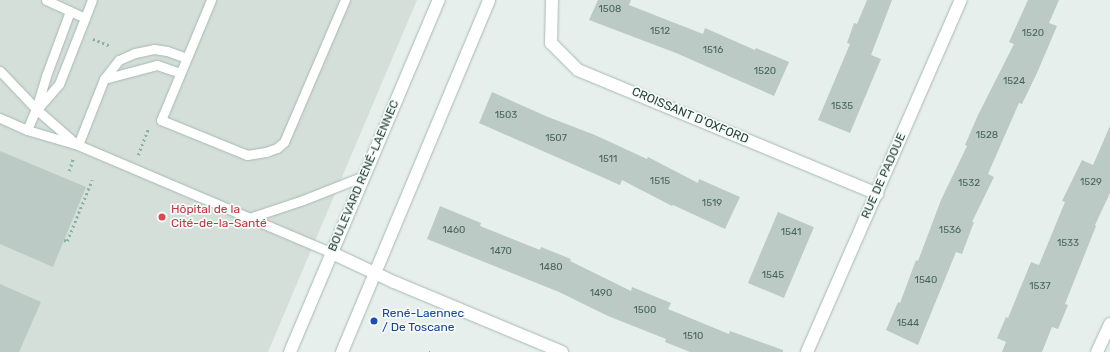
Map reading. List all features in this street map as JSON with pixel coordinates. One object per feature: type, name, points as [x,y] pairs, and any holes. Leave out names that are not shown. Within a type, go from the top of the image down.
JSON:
[{"type":"street","name":"BOULEVARD RENÉ-LAENNEC","points":[[290,352],[439,0]]},
{"type":"street","points":[[342,352],[489,0]]},
{"type":"street","name":"CROISSANT D'OXFORD","points":[[552,0],[551,43],[578,70],[876,194]]},
{"type":"street","name":"RUE DE PADOUE","points":[[807,352],[961,0]]},
{"type":"street","points":[[332,254],[562,352]]},
{"type":"street","points":[[1097,352],[1110,324]]},
{"type":"lane","points":[[46,0],[85,18]]},
{"type":"lane","points":[[36,109],[59,84],[92,0]]},
{"type":"lane","points":[[211,0],[161,120],[247,155],[266,152],[278,148],[289,133],[345,0]]},
{"type":"lane","points":[[27,130],[36,109],[46,76],[70,11]]},
{"type":"lane","points":[[78,145],[104,79],[119,60],[146,51],[167,51],[186,58]]},
{"type":"lane","points":[[104,79],[158,65],[180,73]]},
{"type":"lane","points":[[0,71],[36,109],[78,145]]},
{"type":"lane","points":[[0,118],[27,130],[78,145],[332,254]]},
{"type":"lane","points":[[249,218],[303,200],[364,176]]},
{"type":"path","points":[[64,240],[67,241],[92,180]]},
{"type":"shaded area","name":"Hôpital de la Cité-de-la-Santé","points":[[0,0],[417,0],[268,352],[0,352]]},
{"type":"building","points":[[598,0],[631,0],[629,5],[703,34],[705,28],[755,50],[756,48],[789,62],[774,96],[676,53],[589,20]]},
{"type":"building","points":[[867,0],[892,0],[871,55],[881,59],[850,133],[818,120],[850,44],[847,43],[854,23],[857,24]]},
{"type":"building","points":[[1028,0],[1059,0],[1049,23],[1057,26],[1022,104],[1019,103],[988,174],[994,177],[972,222],[974,222],[962,254],[956,252],[918,345],[886,330],[898,302],[900,303],[916,260],[918,261],[941,200],[967,146],[965,145],[978,115],[1014,44],[1009,42]]},
{"type":"building","points":[[492,92],[548,117],[595,135],[647,159],[648,157],[698,183],[699,179],[740,197],[725,229],[673,205],[672,206],[622,180],[620,185],[479,123]]},
{"type":"building","points":[[1110,126],[1110,193],[1095,225],[1096,226],[1065,304],[1068,305],[1058,329],[1052,327],[1042,352],[1002,352],[1006,342],[997,338],[1006,317],[1008,318],[1031,262],[1039,265],[1065,202],[1062,201],[1082,160],[1093,165]]},
{"type":"building","points":[[0,151],[86,187],[53,267],[0,244]]},
{"type":"building","points":[[440,206],[481,223],[480,226],[540,250],[541,247],[571,259],[570,261],[631,291],[632,287],[671,303],[668,309],[729,334],[730,331],[783,350],[783,352],[690,352],[665,342],[666,339],[608,316],[559,292],[427,239]]},
{"type":"building","points":[[778,212],[814,227],[784,298],[748,283]]},
{"type":"building","points":[[0,284],[41,302],[19,352],[0,352]]},
{"type":"place","name":"Hôpital de la Cité-de-la-Santé","points":[[162,217]]},
{"type":"place","name":"René-Laennec / De Toscane","points":[[374,321]]}]
